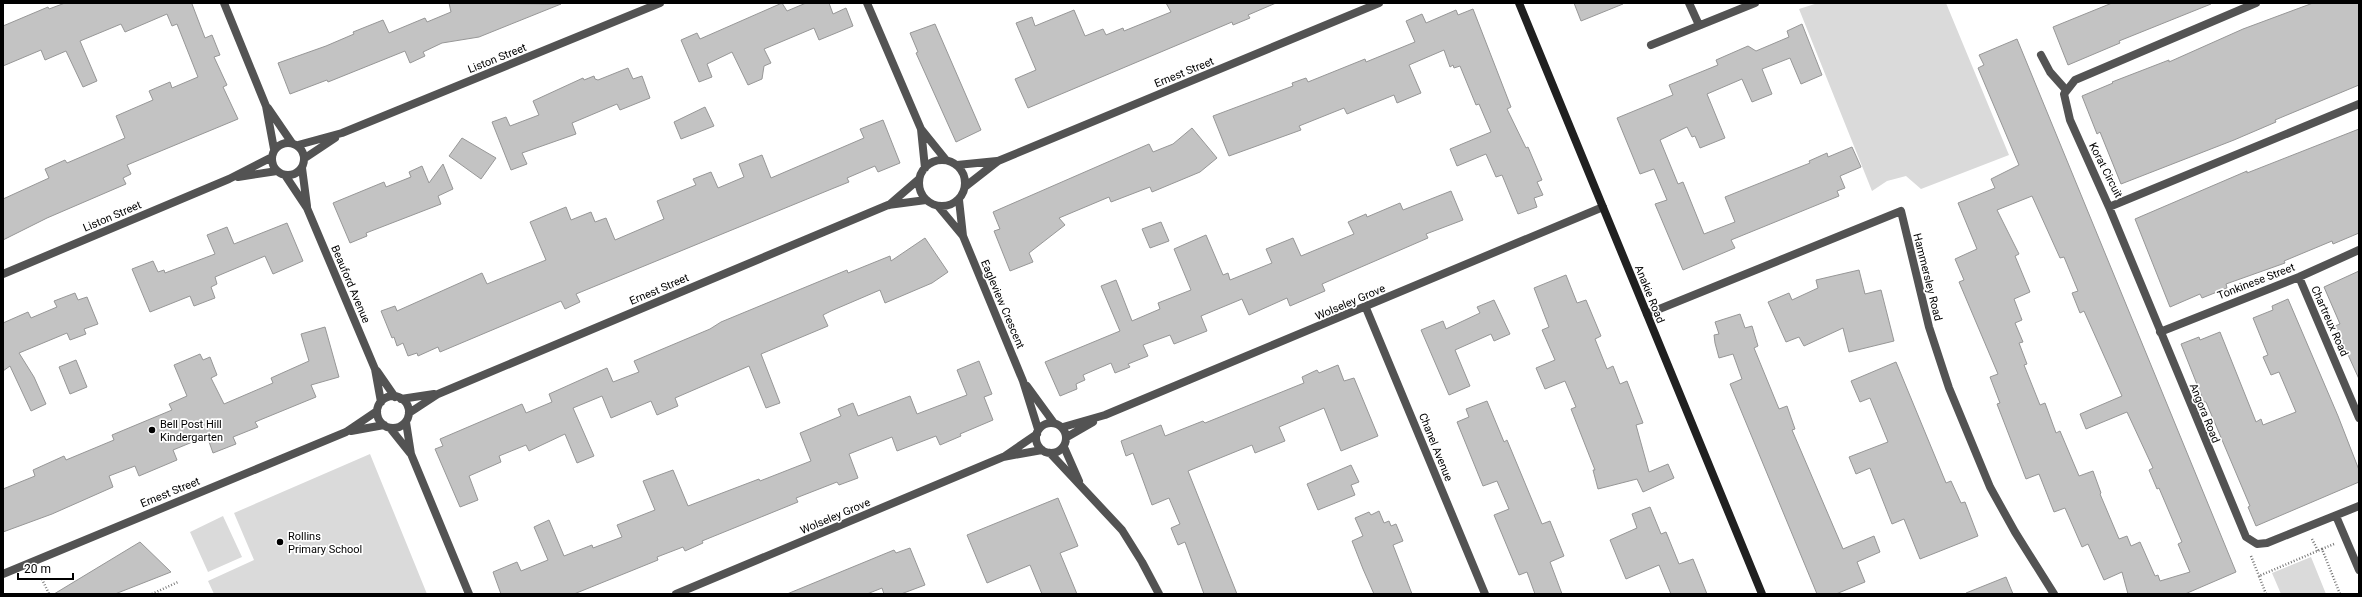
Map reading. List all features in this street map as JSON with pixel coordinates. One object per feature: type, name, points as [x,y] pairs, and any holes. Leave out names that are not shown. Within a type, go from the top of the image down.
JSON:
[{"type":"main road","name":"Anakie Road","points":[[1519,3],[1762,594]]},
{"type":"street","points":[[224,3],[266,106],[273,153],[281,173],[294,174],[302,168],[304,158],[266,106]]},
{"type":"street","name":"Liston Street","points":[[295,144],[342,133],[660,3]]},
{"type":"street","points":[[867,3],[921,130],[946,160],[957,165],[965,178],[966,186],[959,200],[953,204],[938,206],[926,200],[919,187],[919,180],[925,168],[930,163],[946,160]]},
{"type":"street","name":"Ernest Street","points":[[957,165],[998,160],[1379,3]]},
{"type":"street","points":[[1689,3],[1698,25]]},
{"type":"street","points":[[1651,45],[1754,3]]},
{"type":"street","points":[[2041,55],[2050,72],[2066,90],[2075,80],[2256,3]]},
{"type":"street","name":"Korat Circuit","points":[[2066,90],[2065,103],[2070,120],[2110,207],[2359,104]]},
{"type":"street","points":[[921,130],[925,168]]},
{"type":"street","name":"Liston Street","points":[[304,158],[342,133]]},
{"type":"street","points":[[273,153],[282,143],[295,144]]},
{"type":"street","name":"Liston Street","points":[[3,274],[230,179],[273,153]]},
{"type":"street","name":"Ernest Street","points":[[966,186],[998,160]]},
{"type":"street","name":"Beauford Avenue","points":[[302,168],[307,208]]},
{"type":"street","name":"Liston Street","points":[[230,179],[281,173]]},
{"type":"street","name":"Beauford Avenue","points":[[281,173],[307,208],[375,369],[381,402]]},
{"type":"street","name":"Ernest Street","points":[[888,205],[919,180]]},
{"type":"street","name":"Ernest Street","points":[[409,413],[438,394],[888,205],[926,200]]},
{"type":"street","name":"Eagleview Crescent","points":[[959,200],[963,236],[1023,381],[1038,432]]},
{"type":"street","name":"Eagleview Crescent","points":[[938,206],[963,236]]},
{"type":"street","name":"Wolseley Grove","points":[[1063,427],[1105,415],[1366,308],[1603,207]]},
{"type":"street","name":"Angora Road","points":[[2110,207],[2241,528],[2246,537],[2257,544]]},
{"type":"street","name":"Hammersley Road","points":[[1646,314],[1901,211],[1929,327],[1949,388],[1990,487],[2054,594]]},
{"type":"street","name":"Tonkinese Street","points":[[2160,332],[2299,277],[2359,250]]},
{"type":"street","name":"Chartreux Road","points":[[2299,277],[2359,418]]},
{"type":"street","name":"Chanel Avenue","points":[[1366,308],[1485,594]]},
{"type":"street","name":"Beauford Avenue","points":[[375,369],[398,398]]},
{"type":"street","name":"Eagleview Crescent","points":[[1023,381],[1054,423]]},
{"type":"street","name":"Ernest Street","points":[[398,398],[438,394]]},
{"type":"street","points":[[411,454],[387,426],[380,421],[378,411],[381,402],[385,399],[398,398],[408,408],[409,413],[406,422],[411,454],[469,594]]},
{"type":"street","name":"Ernest Street","points":[[3,574],[346,432],[378,411]]},
{"type":"street","name":"Wolseley Grove","points":[[1067,437],[1105,415]]},
{"type":"street","points":[[387,426],[399,427],[406,422]]},
{"type":"street","points":[[1050,453],[1058,452],[1064,447],[1067,437],[1063,427],[1054,423],[1045,424],[1038,432],[1037,443],[1042,450],[1050,453],[1122,530],[1142,562],[1159,594]]},
{"type":"street","name":"Ernest Street","points":[[346,432],[387,426]]},
{"type":"street","name":"Wolseley Grove","points":[[1003,457],[1038,432]]},
{"type":"street","points":[[1064,447],[1082,486]]},
{"type":"street","name":"Wolseley Grove","points":[[676,594],[1003,457],[1042,450]]},
{"type":"street","points":[[2257,544],[2266,543],[2359,506]]},
{"type":"street","points":[[2336,516],[2359,570]]},
{"type":"path","points":[[2257,544],[2250,554],[2266,594]]},
{"type":"path","points":[[2259,576],[2322,549],[2340,594]]},
{"type":"path","points":[[42,578],[49,594]]},
{"type":"path","points":[[152,594],[178,582]]},
{"type":"shaded area","points":[[1818,3],[1946,3],[2009,155],[1921,189],[1906,176],[1887,181],[1872,191],[1799,9]]},
{"type":"shaded area","points":[[370,454],[427,594],[214,594],[208,581],[254,560],[234,513]]},
{"type":"shaded area","points":[[223,516],[242,557],[208,572],[190,532]]},
{"type":"shaded area","points":[[2311,557],[2326,594],[2281,594],[2272,573]]},
{"type":"building","points":[[65,3],[193,3],[192,4],[205,38],[212,35],[220,55],[214,57],[227,85],[223,87],[238,119],[127,165],[131,174],[123,178],[126,184],[47,218],[3,240],[3,199],[49,178],[45,169],[65,160],[67,163],[125,138],[116,116],[153,100],[149,91],[170,82],[172,88],[198,77],[177,24],[172,26],[167,14],[125,32],[121,24],[80,41],[97,81],[83,87],[66,51],[45,60],[41,50],[3,66],[3,26],[48,7],[49,9]]},
{"type":"building","points":[[449,3],[561,4],[479,37],[442,43],[423,52],[425,56],[410,63],[405,51],[328,82],[327,80],[290,94],[278,63],[326,46],[354,34],[353,32],[383,20],[389,33],[425,18],[427,22],[451,12]]},
{"type":"building","points":[[782,3],[787,11],[806,3],[829,3],[833,14],[846,8],[853,26],[819,40],[814,28],[764,49],[771,63],[764,66],[762,79],[748,85],[732,52],[707,64],[712,77],[699,82],[681,40],[697,33],[700,39]]},
{"type":"building","points":[[1166,3],[1276,3],[1248,15],[1250,18],[1233,25],[1232,22],[1028,108],[1015,79],[1036,70],[1016,23],[1032,17],[1035,26],[1074,10],[1085,36],[1103,29],[1106,35],[1123,28],[1124,31],[1171,12]]},
{"type":"building","points":[[1574,3],[1623,3],[1623,4],[1581,21]]},
{"type":"building","points":[[2112,3],[2211,4],[2119,41],[2120,43],[2068,65],[2053,27]]},
{"type":"building","points":[[2313,3],[2359,3],[2359,85],[2275,120],[2276,122],[2234,140],[2121,184],[2100,132],[2097,134],[2082,96],[2113,83],[2112,82],[2169,60],[2169,62],[2243,29]]},
{"type":"building","points":[[1473,9],[1511,107],[1507,109],[1526,148],[1528,147],[1542,180],[1537,182],[1543,195],[1534,198],[1537,207],[1518,214],[1502,175],[1496,177],[1486,154],[1457,166],[1450,149],[1491,132],[1479,104],[1476,105],[1460,66],[1454,68],[1453,65],[1450,67],[1444,50],[1409,65],[1421,93],[1397,103],[1394,95],[1347,114],[1344,108],[1299,126],[1301,130],[1229,156],[1213,116],[1293,86],[1292,83],[1306,78],[1308,82],[1365,59],[1366,62],[1415,42],[1406,21],[1422,14],[1426,23],[1456,10],[1458,15]]},
{"type":"building","points":[[935,24],[981,130],[956,142],[916,53],[918,52],[910,33]]},
{"type":"building","points":[[1802,24],[1822,75],[1801,84],[1790,58],[1762,69],[1772,94],[1752,102],[1742,79],[1707,94],[1725,138],[1700,148],[1695,136],[1692,137],[1687,127],[1660,140],[1678,184],[1683,182],[1704,234],[1735,222],[1725,197],[1810,163],[1809,161],[1827,153],[1828,157],[1852,147],[1861,167],[1840,176],[1845,188],[1837,191],[1839,196],[1731,240],[1735,248],[1683,270],[1655,204],[1667,200],[1654,169],[1640,174],[1617,118],[1673,95],[1669,85],[1718,65],[1716,60],[1748,46],[1756,51],[1789,37],[1787,31]]},
{"type":"building","points":[[2017,39],[2236,572],[2185,594],[2128,594],[2122,572],[2104,580],[2088,544],[2082,547],[2065,508],[2054,512],[2039,474],[2026,479],[1997,404],[2000,403],[1990,377],[1998,374],[1959,282],[1964,280],[1955,259],[1977,249],[1958,203],[1995,188],[1991,179],[2019,165],[1978,68],[1984,65],[1979,55]],"holes":[[[2032,196],[2060,258],[2064,257],[2078,291],[2072,293],[2080,313],[2084,311],[2122,396],[2080,414],[2086,429],[2127,412],[2153,468],[2149,470],[2157,489],[2159,488],[2182,542],[2178,544],[2190,572],[2160,581],[2158,575],[2155,576],[2140,542],[2131,546],[2127,536],[2119,539],[2100,494],[2101,493],[2093,471],[2079,476],[2060,431],[2056,433],[2045,403],[2040,405],[2024,365],[2027,364],[2019,343],[2023,342],[2015,323],[2022,320],[2014,299],[2030,292],[2015,256],[2019,254],[1997,210]]]},
{"type":"building","points":[[628,68],[633,79],[642,76],[650,98],[620,110],[617,104],[572,123],[576,134],[522,153],[527,164],[511,170],[492,122],[506,117],[510,126],[539,115],[533,101],[583,78],[584,80],[594,76],[595,79],[598,80]]},
{"type":"building","points":[[705,107],[714,126],[681,139],[674,122]]},
{"type":"building","points":[[883,120],[900,163],[878,172],[875,166],[847,178],[849,182],[576,294],[580,302],[565,309],[561,301],[440,352],[438,347],[418,356],[417,353],[408,356],[403,343],[397,346],[394,337],[392,338],[381,311],[395,306],[397,311],[482,273],[487,284],[546,260],[530,222],[566,207],[571,220],[591,212],[595,222],[606,218],[615,240],[664,219],[657,201],[696,185],[693,179],[711,172],[718,188],[744,177],[739,164],[762,155],[771,178],[864,138],[860,129]]},
{"type":"building","points":[[1192,128],[1217,158],[1200,172],[1152,192],[1150,187],[1111,202],[1109,197],[1059,218],[1065,225],[1029,253],[1033,262],[1010,271],[994,231],[1000,229],[993,212],[1149,144],[1153,152],[1173,144]]},
{"type":"building","points":[[2359,129],[2359,233],[2333,244],[2332,241],[2284,261],[2285,263],[2226,284],[2227,288],[2202,298],[2200,294],[2170,307],[2135,219],[2247,171],[2247,173]]},
{"type":"building","points":[[462,138],[496,158],[481,179],[449,156]]},
{"type":"building","points":[[443,164],[453,189],[438,196],[441,204],[366,233],[367,236],[350,243],[333,203],[384,182],[386,187],[411,177],[409,172],[422,166],[429,183]]},
{"type":"building","points":[[1451,191],[1463,220],[1426,234],[1428,238],[1322,284],[1325,291],[1290,306],[1287,298],[1249,315],[1242,299],[1201,316],[1207,331],[1174,344],[1170,335],[1143,345],[1148,356],[1128,364],[1130,367],[1115,373],[1111,363],[1083,375],[1085,380],[1076,384],[1077,389],[1060,396],[1045,362],[1120,331],[1101,286],[1116,280],[1132,321],[1160,309],[1158,303],[1191,290],[1174,249],[1206,235],[1223,275],[1228,273],[1230,280],[1272,263],[1266,249],[1293,238],[1301,256],[1354,234],[1348,222],[1366,214],[1367,217],[1400,203],[1403,210]]},
{"type":"building","points":[[1161,222],[1169,241],[1150,248],[1142,229]]},
{"type":"building","points":[[287,223],[303,261],[273,274],[265,256],[215,277],[217,284],[211,287],[215,298],[194,306],[190,296],[150,312],[132,269],[153,261],[158,272],[164,270],[165,273],[215,254],[207,235],[227,227],[234,244]]},
{"type":"building","points":[[925,238],[948,272],[932,283],[885,303],[880,290],[831,311],[823,315],[828,326],[761,354],[780,403],[766,408],[749,366],[675,398],[678,406],[657,415],[651,401],[611,418],[602,396],[573,408],[594,456],[577,463],[565,434],[529,451],[526,445],[499,456],[501,462],[469,476],[478,500],[460,507],[435,449],[443,446],[440,439],[522,404],[526,413],[552,402],[549,394],[607,368],[613,382],[639,372],[634,361],[710,329],[721,322],[847,270],[848,273],[890,256],[891,261]]},
{"type":"building","points":[[1859,270],[1865,294],[1881,290],[1894,341],[1849,352],[1843,328],[1804,346],[1799,337],[1786,342],[1768,302],[1789,293],[1792,300],[1818,288],[1816,280]]},
{"type":"building","points":[[2359,271],[2359,379],[2335,326],[2340,324],[2324,287]]},
{"type":"building","points":[[1566,275],[1577,303],[1586,300],[1601,336],[1595,339],[1607,369],[1613,366],[1620,384],[1627,381],[1643,423],[1636,425],[1649,472],[1668,464],[1674,478],[1643,492],[1637,479],[1598,489],[1593,470],[1595,470],[1571,409],[1576,407],[1565,381],[1545,389],[1536,368],[1555,360],[1542,330],[1549,327],[1534,288]]},
{"type":"building","points":[[75,293],[78,300],[87,297],[98,324],[84,329],[86,334],[70,340],[67,333],[19,353],[34,377],[46,404],[31,411],[10,366],[3,371],[3,323],[28,312],[31,318],[57,307],[54,301]]},
{"type":"building","points":[[2288,299],[2338,416],[2359,470],[2359,482],[2256,526],[2248,507],[2250,506],[2206,402],[2204,402],[2181,344],[2199,337],[2200,340],[2220,332],[2256,422],[2261,419],[2263,425],[2296,412],[2279,372],[2271,375],[2263,357],[2268,355],[2253,318],[2273,310],[2272,306]]},
{"type":"building","points":[[1494,300],[1510,334],[1494,341],[1491,334],[1455,350],[1470,386],[1449,395],[1421,330],[1443,321],[1446,329],[1480,313],[1477,307]]},
{"type":"building","points":[[1740,314],[1745,328],[1752,326],[1758,346],[1754,348],[1779,409],[1787,406],[1795,429],[1792,430],[1843,549],[1874,536],[1880,552],[1857,562],[1865,582],[1836,594],[1817,594],[1730,384],[1742,379],[1733,354],[1719,358],[1714,335],[1719,334],[1715,322]]},
{"type":"building","points":[[325,327],[339,377],[311,385],[316,397],[255,422],[258,427],[233,437],[236,444],[213,453],[207,436],[173,450],[177,460],[139,476],[135,466],[109,476],[113,487],[52,514],[3,532],[3,489],[35,476],[33,470],[64,456],[66,460],[114,440],[112,435],[172,410],[169,404],[187,396],[174,365],[200,354],[203,360],[210,357],[217,375],[211,378],[224,404],[273,383],[271,378],[309,361],[301,334]]},
{"type":"building","points":[[76,360],[87,387],[70,394],[59,367]]},
{"type":"building","points":[[979,361],[992,394],[984,397],[993,420],[960,434],[961,436],[940,445],[936,436],[897,451],[892,437],[849,454],[858,478],[839,485],[837,482],[796,498],[798,502],[702,541],[703,543],[685,551],[683,547],[657,557],[658,560],[574,594],[501,594],[493,572],[517,562],[521,571],[548,560],[534,527],[549,520],[564,556],[592,545],[593,548],[622,537],[617,525],[655,510],[643,481],[673,470],[688,506],[759,479],[760,481],[811,461],[800,433],[841,416],[838,409],[853,403],[858,416],[910,396],[917,414],[967,395],[957,370]]},
{"type":"building","points":[[1896,362],[1946,483],[1951,481],[1961,503],[1965,502],[1978,536],[1920,559],[1904,519],[1892,524],[1870,468],[1856,474],[1849,457],[1888,442],[1870,398],[1860,402],[1851,381]]},
{"type":"building","points":[[1338,365],[1344,381],[1354,378],[1378,436],[1341,451],[1324,408],[1279,427],[1285,441],[1255,453],[1252,445],[1188,471],[1237,594],[1204,594],[1185,542],[1178,545],[1171,528],[1180,524],[1169,498],[1152,505],[1133,453],[1126,456],[1121,441],[1161,425],[1165,436],[1203,421],[1205,423],[1304,383],[1302,377],[1317,370],[1319,373]]},
{"type":"building","points":[[1487,401],[1504,442],[1507,440],[1542,524],[1550,521],[1564,556],[1550,562],[1562,594],[1535,594],[1527,572],[1519,575],[1494,515],[1509,509],[1497,481],[1483,486],[1457,422],[1469,417],[1466,409]]},
{"type":"building","points":[[1351,465],[1359,482],[1351,485],[1355,495],[1318,510],[1307,484]]},
{"type":"building","points":[[1058,498],[1078,546],[1060,553],[1077,594],[1042,594],[1030,565],[987,583],[967,535]]},
{"type":"building","points":[[1650,507],[1661,534],[1666,532],[1679,564],[1693,559],[1707,594],[1671,594],[1659,565],[1626,579],[1610,540],[1637,528],[1632,514]]},
{"type":"building","points":[[1379,511],[1384,523],[1389,521],[1391,526],[1396,524],[1403,541],[1393,545],[1412,594],[1374,594],[1363,569],[1352,541],[1363,536],[1355,518],[1369,512],[1371,515]]},
{"type":"building","points":[[140,542],[171,572],[115,594],[54,594]]},
{"type":"building","points":[[910,548],[925,585],[901,594],[884,594],[882,588],[867,594],[787,594],[894,550],[896,553]]},
{"type":"building","points":[[2006,577],[2013,594],[1966,594],[1966,593]]},
{"type":"place","name":"Bell Post Hill Kindergarten","points":[[152,430]]},
{"type":"place","name":"Rollins Primary School","points":[[280,542]]}]
